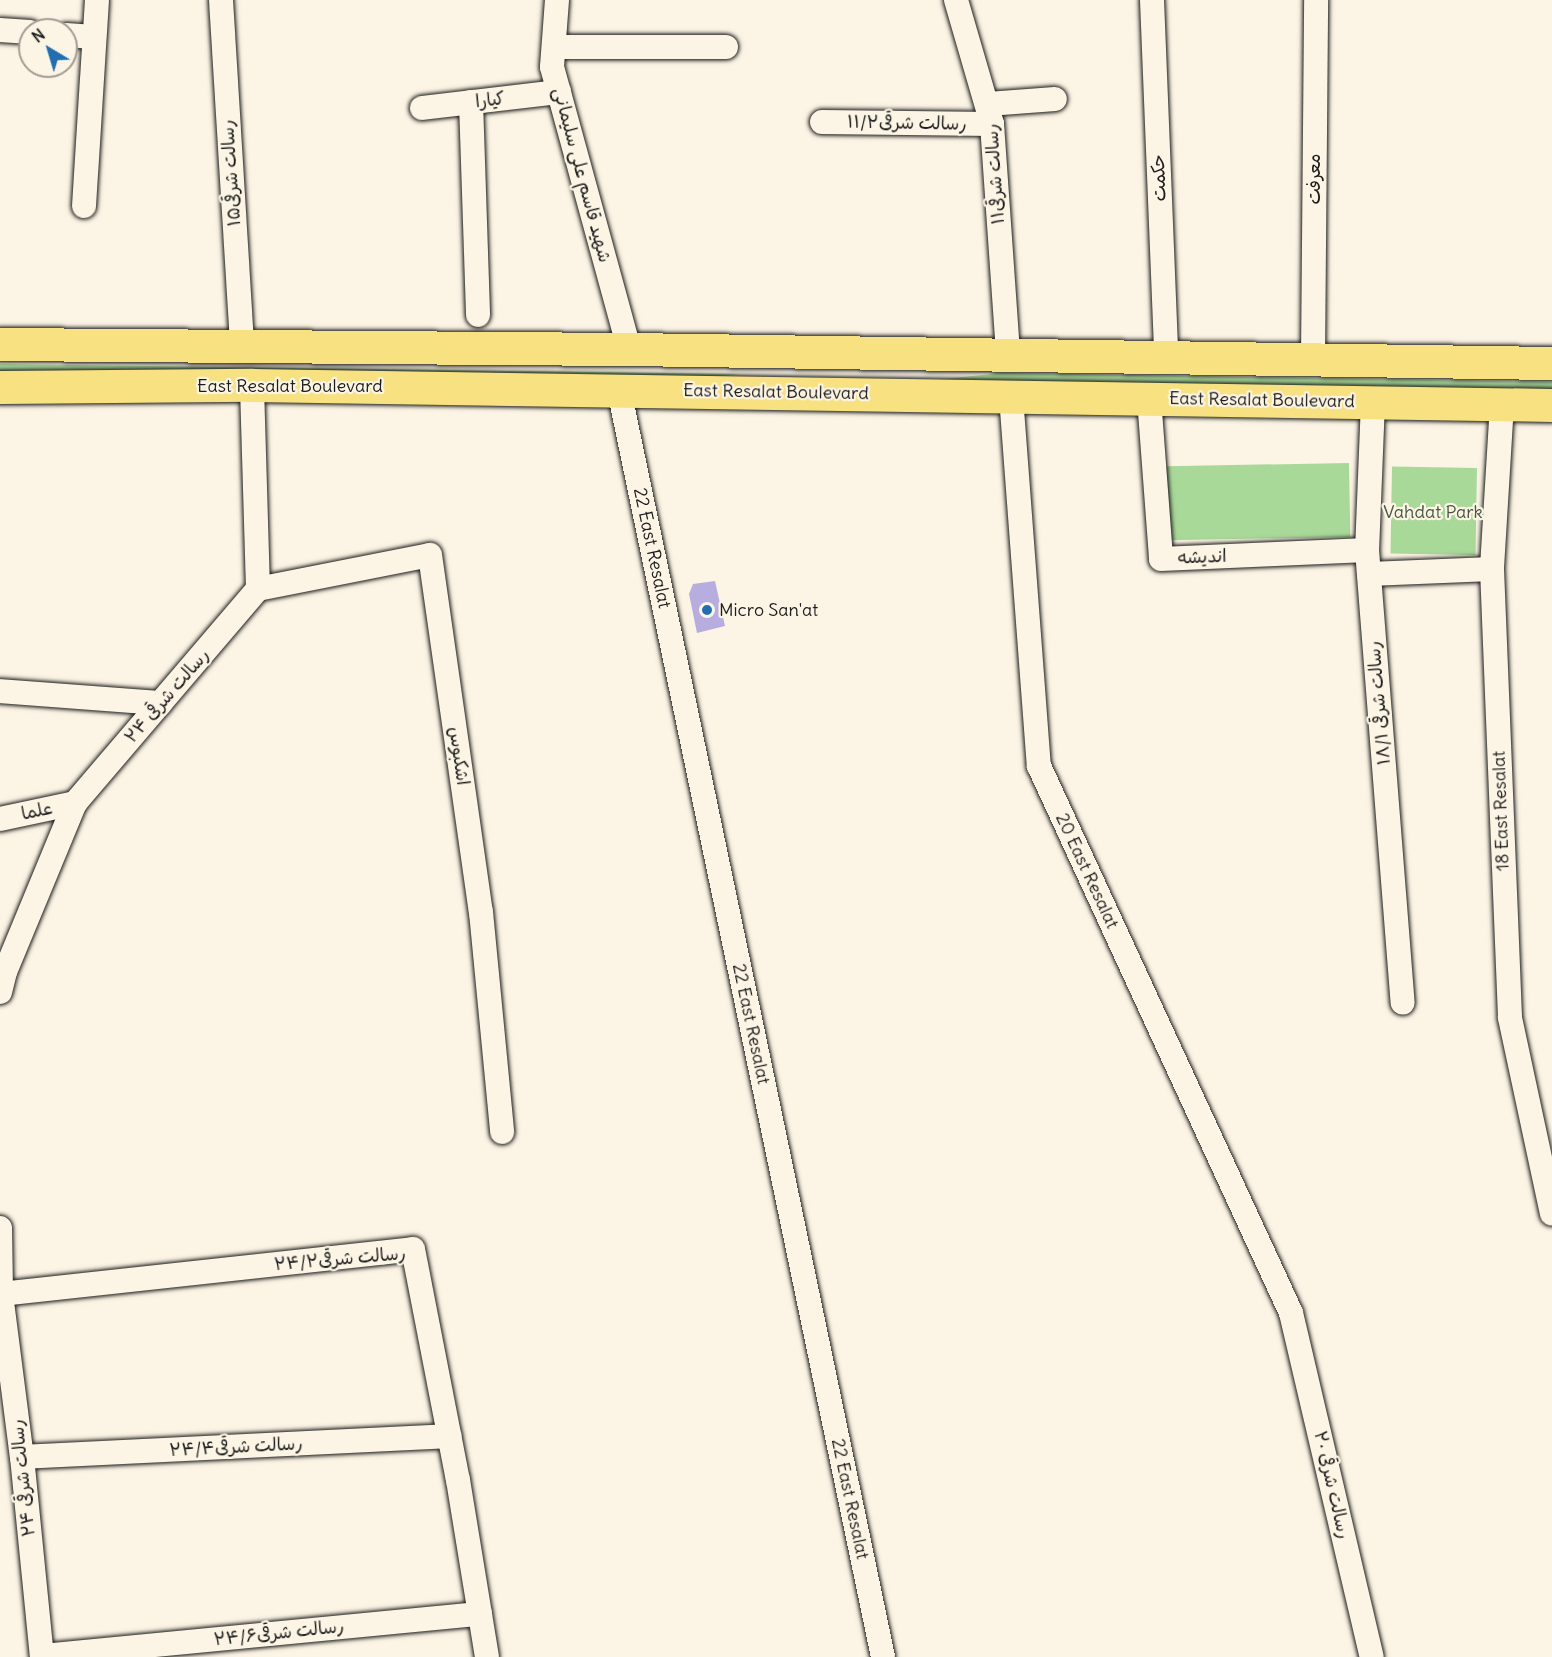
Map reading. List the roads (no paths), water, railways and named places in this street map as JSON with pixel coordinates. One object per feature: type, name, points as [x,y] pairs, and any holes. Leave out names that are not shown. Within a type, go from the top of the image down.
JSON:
[{"type":"main road","points":[[0,344],[629,348],[1552,363]]},
{"type":"main road","points":[[853,393],[855,351]]},
{"type":"main road","name":"East Resalat Boulevard","points":[[0,387],[252,385],[1552,405]]},
{"type":"street","points":[[84,206],[97,0]]},
{"type":"street","name":"رسالت شرقی۱۵","points":[[221,0],[242,346]]},
{"type":"street","name":"شهید قاسم علی سلیمانی","points":[[557,0],[552,67],[629,348]]},
{"type":"street","name":"رسالت شرقی۱۱","points":[[956,0],[990,114],[1008,354]]},
{"type":"street","name":"حکمت","points":[[1152,0],[1166,356]]},
{"type":"street","name":"معرفت","points":[[1313,358],[1316,0]]},
{"type":"street","points":[[0,30],[18,31]]},
{"type":"street","points":[[78,36],[94,37]]},
{"type":"street","points":[[554,47],[726,47]]},
{"type":"street","name":"کیارا","points":[[422,108],[559,92]]},
{"type":"street","name":"رسالت شرقی۱۱/۲","points":[[822,122],[990,114],[1055,99]]},
{"type":"street","points":[[471,102],[478,315]]},
{"type":"street","points":[[252,385],[258,589]]},
{"type":"street","name":"22 East Resalat","points":[[619,390],[883,1657]]},
{"type":"street","name":"20 East Resalat","points":[[1011,396],[1039,766],[1291,1313],[1372,1657]]},
{"type":"street","name":"اندیشه","points":[[1149,398],[1161,558],[1367,550]]},
{"type":"street","name":"رسالت شرقی ۱۸/۱","points":[[1373,402],[1367,550],[1403,1003]]},
{"type":"street","name":"18 East Resalat","points":[[1502,404],[1492,568],[1510,1018],[1552,1214]]},
{"type":"street","name":"اشکبوس","points":[[258,589],[430,555],[481,912],[502,1132]]},
{"type":"street","points":[[1369,574],[1492,568]]},
{"type":"street","name":"رسالت شرقی ۲۴","points":[[0,992],[5,972],[75,803],[258,589]]},
{"type":"street","points":[[0,691],[161,703]]},
{"type":"street","name":"علما","points":[[0,819],[75,803]]},
{"type":"street","name":"رسالت شرقی ۲۴","points":[[0,1228],[1,1294],[22,1457],[42,1657]]},
{"type":"street","name":"رسالت شرقی۲۴/۲","points":[[1,1294],[412,1249],[449,1436],[487,1657]]},
{"type":"street","name":"رسالت شرقی۲۴/۴","points":[[22,1457],[449,1436]]},
{"type":"street","name":"رسالت شرقی۲۴/۶","points":[[42,1657],[480,1614]]},
{"type":"place","name":"Micro San'at","points":[[707,610]]},
{"type":"park label","name":"Vahdat Park","points":[[1433,512]]}]
